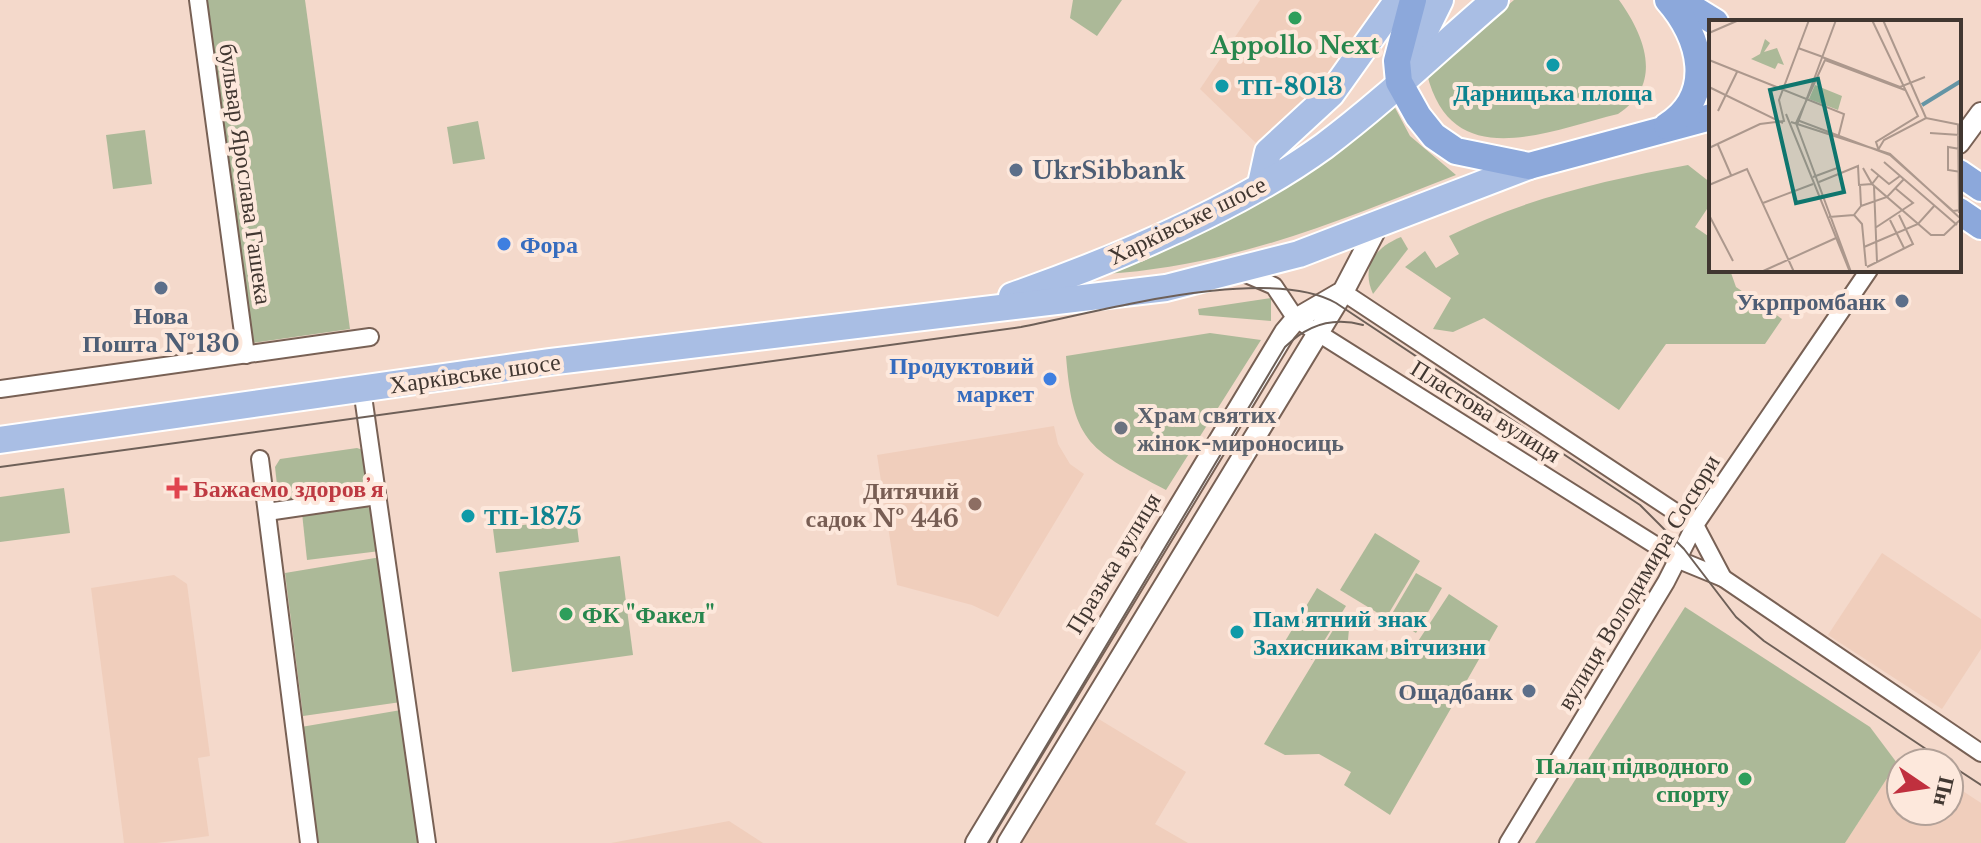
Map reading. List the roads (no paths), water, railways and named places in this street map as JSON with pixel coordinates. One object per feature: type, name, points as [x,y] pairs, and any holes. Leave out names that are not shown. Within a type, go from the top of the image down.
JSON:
[{"type":"highway","points":[[1413,0],[1397,61],[1399,82],[1409,105],[1426,126],[1456,151],[1529,166],[1709,118]]},
{"type":"highway","points":[[1660,130],[1689,107],[1699,81],[1693,37],[1685,19],[1668,0]]},
{"type":"highway","points":[[1679,0],[1712,20]]},
{"type":"highway","points":[[1961,174],[1981,188]]},
{"type":"highway","points":[[1961,212],[1981,226]]},
{"type":"main road","name":"Харківське шосе","points":[[1261,184],[1268,152],[1331,94],[1398,0]]},
{"type":"main road","points":[[1399,82],[1440,0]]},
{"type":"main road","name":"Харківське шосе","points":[[951,313],[1005,299],[1096,264],[1261,184],[1324,145],[1495,0]]},
{"type":"main road","points":[[1379,223],[1529,166]]},
{"type":"main road","name":"Харківське шосе","points":[[0,440],[549,362],[1166,288],[1299,254],[1379,223]]},
{"type":"street","name":"бульвар Ярослава Гашека","points":[[198,0],[246,355]]},
{"type":"street","points":[[1961,140],[1981,113]]},
{"type":"street","points":[[1008,843],[1343,292],[1379,223]]},
{"type":"street","name":"Пластова вулиця","points":[[1237,270],[1274,286],[1296,319],[1679,560],[1723,578],[1981,753]]},
{"type":"street","name":"вулиця Володимира Сосюри","points":[[1508,843],[1679,560],[1695,525],[1868,272]]},
{"type":"street","name":"Пластова вулиця","points":[[1343,292],[1695,525],[1723,578]]},
{"type":"street","name":"Празька вулиця","points":[[976,843],[1170,517],[1296,319],[1343,292]]},
{"type":"street","points":[[0,389],[370,337]]},
{"type":"street","points":[[362,389],[427,843]]},
{"type":"street","points":[[260,459],[309,843]]},
{"type":"street","points":[[267,512],[377,496]]},
{"type":"tram line","points":[[0,467],[1021,327],[1182,295],[1269,288],[1306,292],[1336,303],[1640,505],[1684,549],[1736,617],[1764,641],[1923,747]]},
{"type":"tram line","points":[[988,843],[1285,347],[1302,333],[1321,324],[1352,322],[1363,325]]},
{"type":"tram line","points":[[1965,774],[1981,785]]},
{"type":"place","name":"Appollo Next","points":[[1295,18]]},
{"type":"place","name":"Дарницька площа","points":[[1553,65]]},
{"type":"place","name":"ТП-8013","points":[[1222,86]]},
{"type":"place","name":"UkrSibbank","points":[[1016,170]]},
{"type":"place","name":"Фора","points":[[504,244]]},
{"type":"place","name":"Нова Пошта №130","points":[[161,288]]},
{"type":"place","name":"Укрпромбанк","points":[[1902,301]]},
{"type":"place","name":"Продуктовий маркет","points":[[1050,379]]},
{"type":"place","name":"Храм святих жінок-мироносиць","points":[[1121,428]]},
{"type":"place","name":"Бажаємо здоровʼя","points":[[177,488]]},
{"type":"place","name":"Дитячий садок № 446","points":[[975,504]]},
{"type":"place","name":"ТП-1875","points":[[468,516]]},
{"type":"place","name":"ФК \"Факел\"","points":[[566,614]]},
{"type":"place","name":"Пам'ятний знак Захисникам вітчизни","points":[[1237,632]]},
{"type":"place","name":"Ощадбанк","points":[[1529,691]]},
{"type":"place","name":"Палац підводного спорту","points":[[1745,779]]}]
